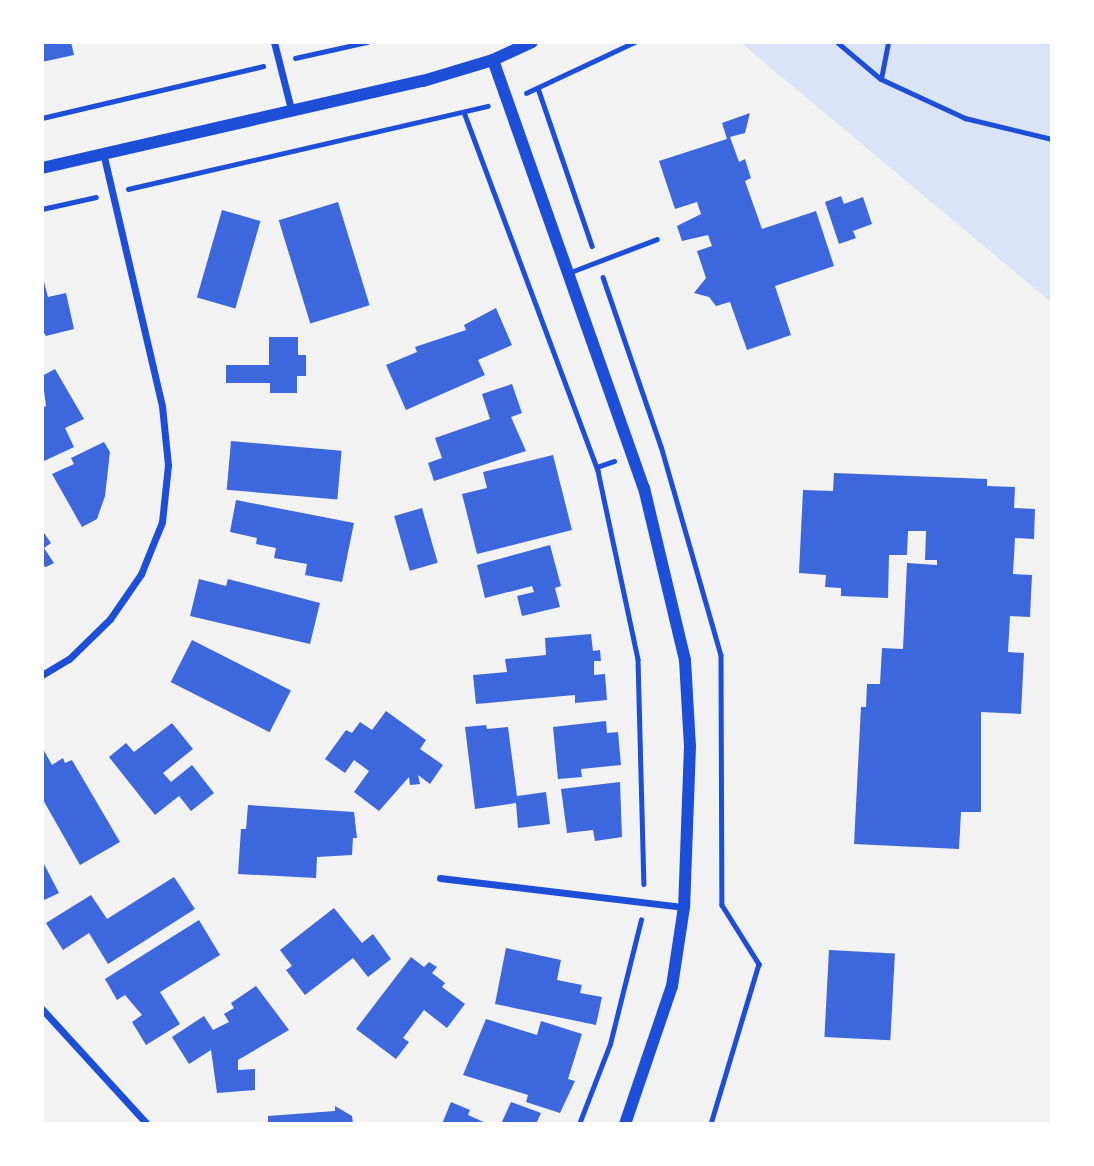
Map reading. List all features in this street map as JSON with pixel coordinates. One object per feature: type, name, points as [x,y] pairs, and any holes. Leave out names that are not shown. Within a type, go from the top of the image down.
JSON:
[{"type":"street","points":[[274,42],[291,109]]},
{"type":"street","points":[[42,168],[493,60],[531,42]]},
{"type":"street","points":[[493,60],[644,488],[685,660],[690,758],[684,907],[672,986],[625,1124]]},
{"type":"street","points":[[42,675],[69,659],[110,619],[141,574],[162,522],[169,465],[162,405],[103,153]]},
{"type":"street","points":[[439,878],[684,907]]},
{"type":"street","points":[[42,1009],[147,1124]]},
{"type":"lane","points":[[568,273],[657,239]]},
{"type":"path","points":[[42,118],[367,42]]},
{"type":"path","points":[[42,209],[508,102],[635,42]]},
{"type":"path","points":[[836,42],[881,79],[965,118],[1052,139]]},
{"type":"path","points":[[881,79],[888,42]]},
{"type":"path","points":[[464,112],[598,471],[638,659],[645,902],[610,1044],[579,1124]]},
{"type":"shaded area","points":[[740,42],[1052,42],[1052,303]]},
{"type":"building","points":[[42,42],[71,42],[74,55],[42,62]]},
{"type":"building","points":[[750,113],[745,133],[730,137],[739,162],[745,159],[751,178],[745,181],[762,229],[816,211],[834,266],[775,286],[791,335],[747,350],[730,302],[716,306],[709,297],[694,293],[706,278],[697,251],[712,246],[708,235],[682,241],[677,226],[701,214],[697,202],[675,209],[659,161],[727,139],[722,123]]},
{"type":"building","points":[[841,196],[844,204],[863,197],[872,224],[853,231],[856,238],[839,244],[825,202]]},
{"type":"building","points":[[338,202],[370,305],[310,323],[279,220]]},
{"type":"building","points":[[222,210],[260,221],[235,309],[197,297]]},
{"type":"building","points":[[42,274],[48,297],[66,293],[74,329],[46,336],[42,330]]},
{"type":"building","points":[[496,308],[512,345],[478,360],[485,375],[406,410],[386,365],[417,352],[415,347],[466,330],[464,325]]},
{"type":"building","points":[[269,337],[298,337],[298,355],[306,355],[306,376],[297,376],[297,393],[270,393],[270,383],[226,383],[226,365],[269,365]]},
{"type":"building","points":[[55,369],[84,419],[65,428],[74,447],[42,462],[42,408],[46,406],[42,376]]},
{"type":"building","points":[[512,384],[522,413],[511,417],[526,451],[434,481],[428,463],[442,458],[435,438],[490,419],[482,394]]},
{"type":"building","points":[[231,441],[342,451],[337,499],[227,490]]},
{"type":"building","points":[[104,442],[110,452],[105,496],[97,519],[82,527],[52,474],[74,464],[71,458]]},
{"type":"building","points":[[553,455],[572,530],[477,554],[462,494],[487,488],[483,472]]},
{"type":"building","points":[[834,473],[987,479],[987,486],[1015,487],[1014,508],[1035,509],[1034,539],[1015,538],[1013,574],[1032,575],[1030,617],[1010,616],[1008,652],[1024,653],[1021,714],[981,712],[981,812],[961,812],[959,849],[854,844],[861,707],[866,707],[867,684],[880,684],[882,648],[903,649],[907,563],[937,565],[937,560],[925,560],[926,531],[908,531],[907,555],[889,555],[888,598],[841,596],[841,588],[825,587],[826,575],[799,573],[803,490],[833,491]]},
{"type":"building","points":[[236,500],[354,523],[342,582],[305,575],[307,564],[274,558],[276,548],[256,544],[257,538],[230,532]]},
{"type":"building","points":[[422,508],[438,563],[410,571],[394,516]]},
{"type":"building","points":[[42,530],[51,543],[44,548],[54,563],[46,567],[42,566]]},
{"type":"building","points":[[550,545],[561,586],[555,588],[560,607],[522,616],[517,596],[534,592],[532,586],[485,598],[477,565]]},
{"type":"building","points":[[199,579],[226,586],[228,579],[320,603],[310,644],[190,616]]},
{"type":"building","points":[[591,634],[593,651],[600,650],[601,661],[594,661],[594,675],[605,674],[607,700],[575,703],[575,695],[476,704],[473,675],[507,672],[505,659],[546,655],[545,638]]},
{"type":"building","points":[[192,640],[291,690],[270,732],[171,682]]},
{"type":"building","points":[[386,711],[426,740],[420,749],[443,765],[430,784],[418,775],[420,784],[410,785],[409,777],[379,811],[354,792],[369,771],[354,760],[345,773],[325,759],[346,730],[352,733],[360,722],[372,730]]},
{"type":"building","points":[[606,721],[607,733],[618,732],[621,765],[581,769],[582,777],[558,779],[553,727]]},
{"type":"building","points":[[172,723],[193,749],[163,773],[171,782],[192,765],[214,793],[191,811],[179,796],[155,815],[109,757],[126,743],[134,752]]},
{"type":"building","points":[[486,725],[487,729],[508,727],[517,796],[546,792],[550,824],[518,828],[516,803],[475,809],[465,727]]},
{"type":"building","points":[[42,747],[52,765],[63,758],[65,763],[72,760],[120,842],[80,865],[42,798]]},
{"type":"building","points":[[620,782],[622,837],[595,841],[593,830],[567,833],[561,789]]},
{"type":"building","points":[[248,805],[354,812],[357,838],[353,838],[352,855],[317,857],[316,878],[238,874],[241,829],[246,829]]},
{"type":"building","points":[[42,860],[59,893],[42,901]]},
{"type":"building","points":[[174,877],[195,909],[108,964],[89,933],[63,950],[46,923],[91,895],[107,919]]},
{"type":"building","points":[[334,908],[362,943],[373,934],[391,959],[368,977],[353,958],[305,995],[286,970],[292,966],[280,950]]},
{"type":"building","points":[[199,920],[220,955],[160,992],[180,1024],[146,1045],[132,1022],[142,1015],[125,995],[117,1000],[105,979]]},
{"type":"building","points":[[506,948],[561,960],[557,980],[582,985],[580,993],[602,997],[596,1025],[495,1004]]},
{"type":"building","points":[[829,950],[895,953],[890,1040],[824,1037]]},
{"type":"building","points":[[411,957],[424,967],[429,962],[437,967],[432,973],[445,983],[442,987],[465,1004],[447,1028],[424,1010],[403,1038],[409,1042],[396,1059],[356,1029]]},
{"type":"building","points":[[256,986],[289,1030],[238,1060],[238,1070],[255,1069],[255,1090],[217,1093],[211,1050],[189,1064],[172,1037],[204,1016],[213,1030],[229,1022],[224,1014],[234,1008],[231,1003]]},
{"type":"building","points":[[486,1019],[537,1035],[541,1021],[582,1034],[568,1079],[575,1081],[560,1113],[526,1102],[528,1095],[463,1075]]},
{"type":"building","points":[[451,1102],[470,1110],[468,1115],[488,1124],[442,1124]]},
{"type":"building","points":[[511,1102],[541,1113],[536,1124],[501,1124]]},
{"type":"building","points":[[335,1106],[352,1116],[353,1124],[268,1124],[268,1116],[335,1111]]}]
